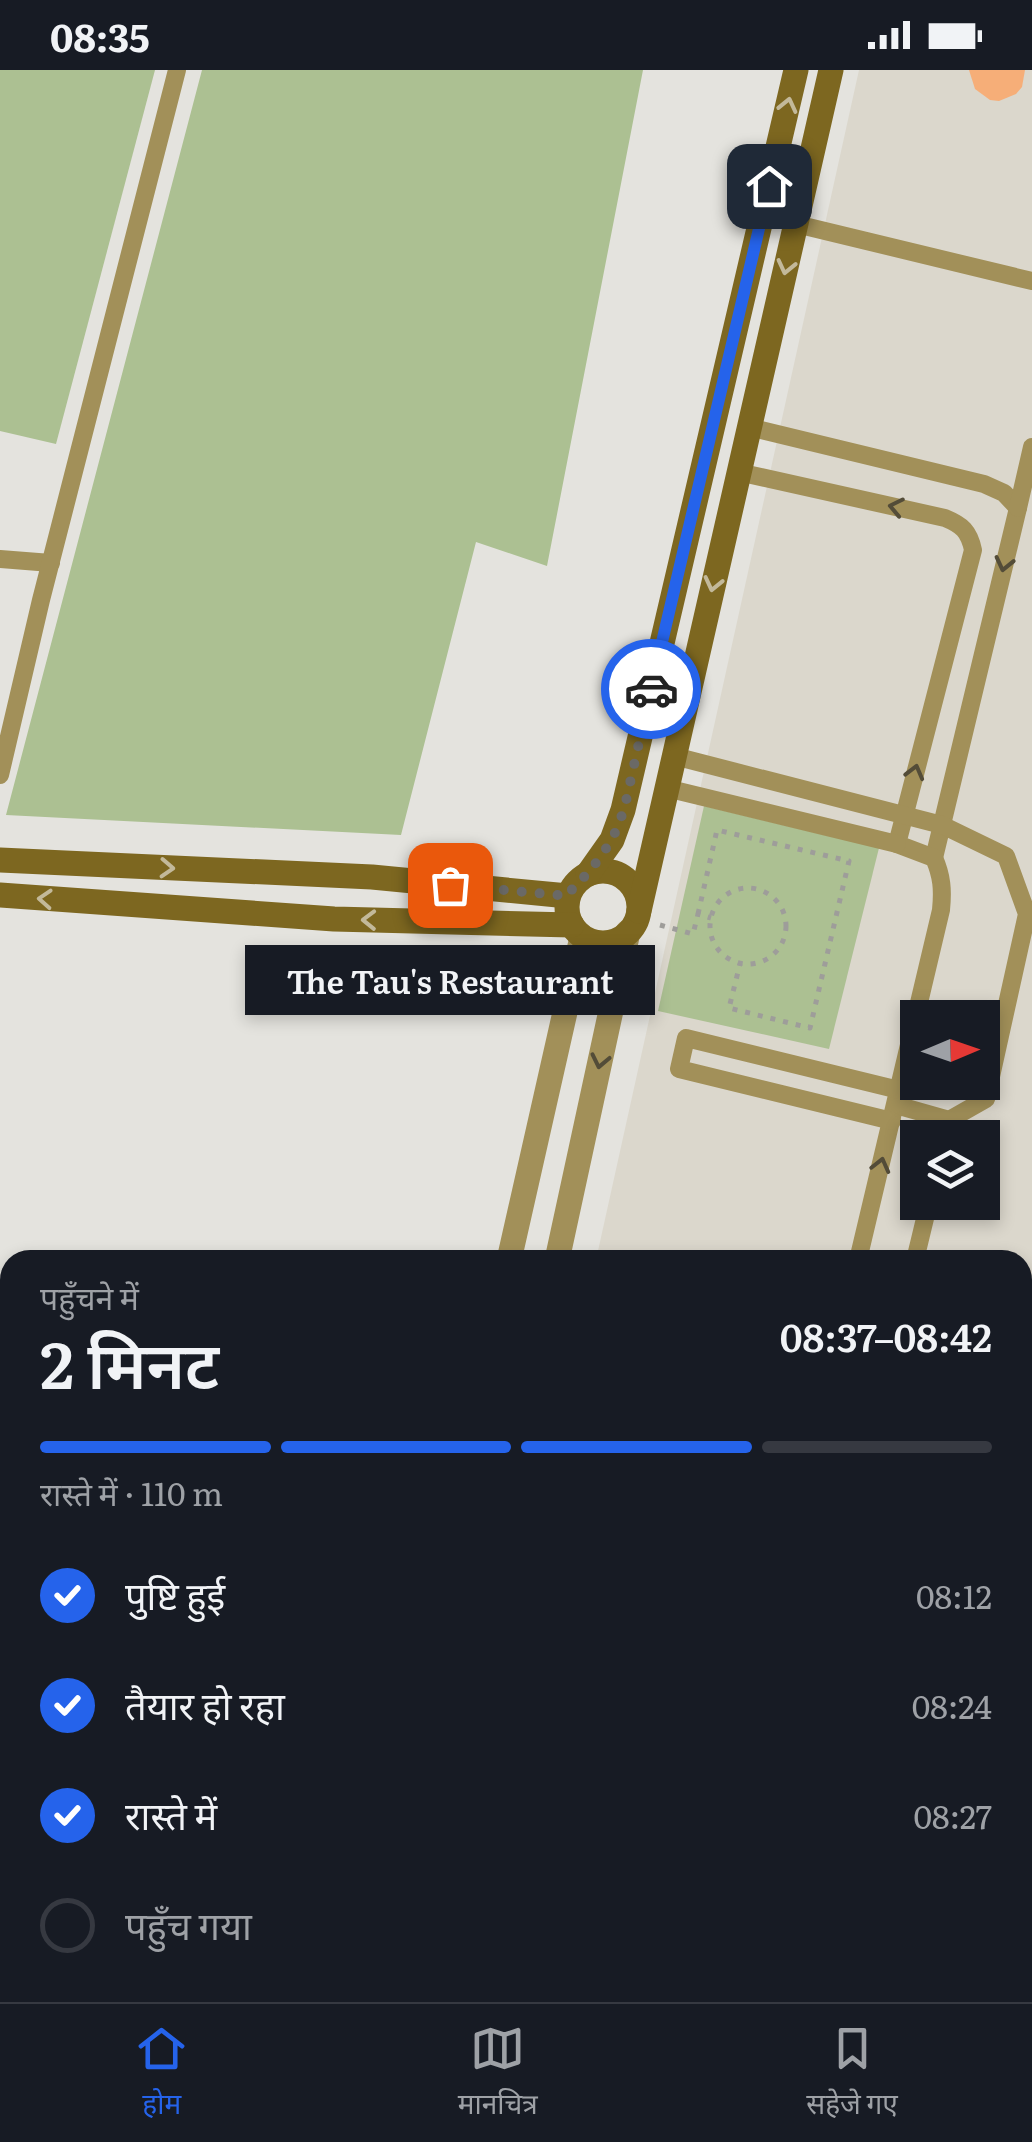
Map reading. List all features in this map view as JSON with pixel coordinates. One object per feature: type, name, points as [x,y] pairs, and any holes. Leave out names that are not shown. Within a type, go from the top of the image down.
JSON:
[{"type":"main road","points":[[576,931],[566,911],[568,896],[612,840],[624,810],[796,70]]},
{"type":"main road","points":[[0,896],[334,920],[576,931],[596,942],[624,936],[635,920],[832,70]]},
{"type":"main road","points":[[0,860],[372,878],[568,896]]},
{"type":"main road","points":[[588,874],[603,870],[630,882],[637,896],[635,920]]},
{"type":"street","points":[[560,1250],[635,920]]},
{"type":"street","points":[[511,1250],[576,931]]},
{"type":"lane","points":[[0,775],[177,70]]},
{"type":"lane","points":[[796,224],[1032,281]]},
{"type":"lane","points":[[749,427],[984,484],[1004,493],[1018,508]]},
{"type":"lane","points":[[860,1250],[942,910],[941,873],[934,858],[1032,447]]},
{"type":"lane","points":[[738,472],[944,518],[961,525],[970,537],[969,566],[897,844]]},
{"type":"lane","points":[[0,560],[51,562]]},
{"type":"lane","points":[[674,756],[942,825],[1006,856],[1027,914],[986,1099],[959,1120]]},
{"type":"lane","points":[[666,788],[897,844],[934,858]]},
{"type":"lane","points":[[896,1105],[679,1069],[686,1038],[896,1105],[928,1120]]},
{"type":"lane","points":[[917,1250],[925,1220]]},
{"type":"path","points":[[635,920],[693,934],[717,830],[849,861],[810,1028],[729,1008],[740,964]]},
{"type":"path","points":[[755,888],[776,900],[786,922],[785,934],[772,956],[761,962],[740,964],[724,957],[716,947],[710,936],[710,918],[720,900],[730,892],[755,888]]},
{"type":"path","points":[[698,914],[710,918]]},
{"type":"shaded area","points":[[859,70],[1032,70],[1032,1250],[598,1250]]},
{"type":"green space","points":[[0,70],[155,70],[56,444],[0,431]]},
{"type":"green space","points":[[202,70],[643,70],[547,566],[476,542],[401,835],[6,815]]},
{"type":"green space","points":[[704,806],[879,848],[829,1049],[658,1011]]},
{"type":"building","points":[[969,70],[1025,70],[1022,87],[999,101],[990,100],[975,89]]},
{"type":"way so far","points":[[450,885],[568,896],[612,840],[624,810],[651,689]]},
{"type":"place","name":"The Tau's Restaurant","points":[[450,885]]},
{"type":"route","points":[[651,689],[769,186]]}]
